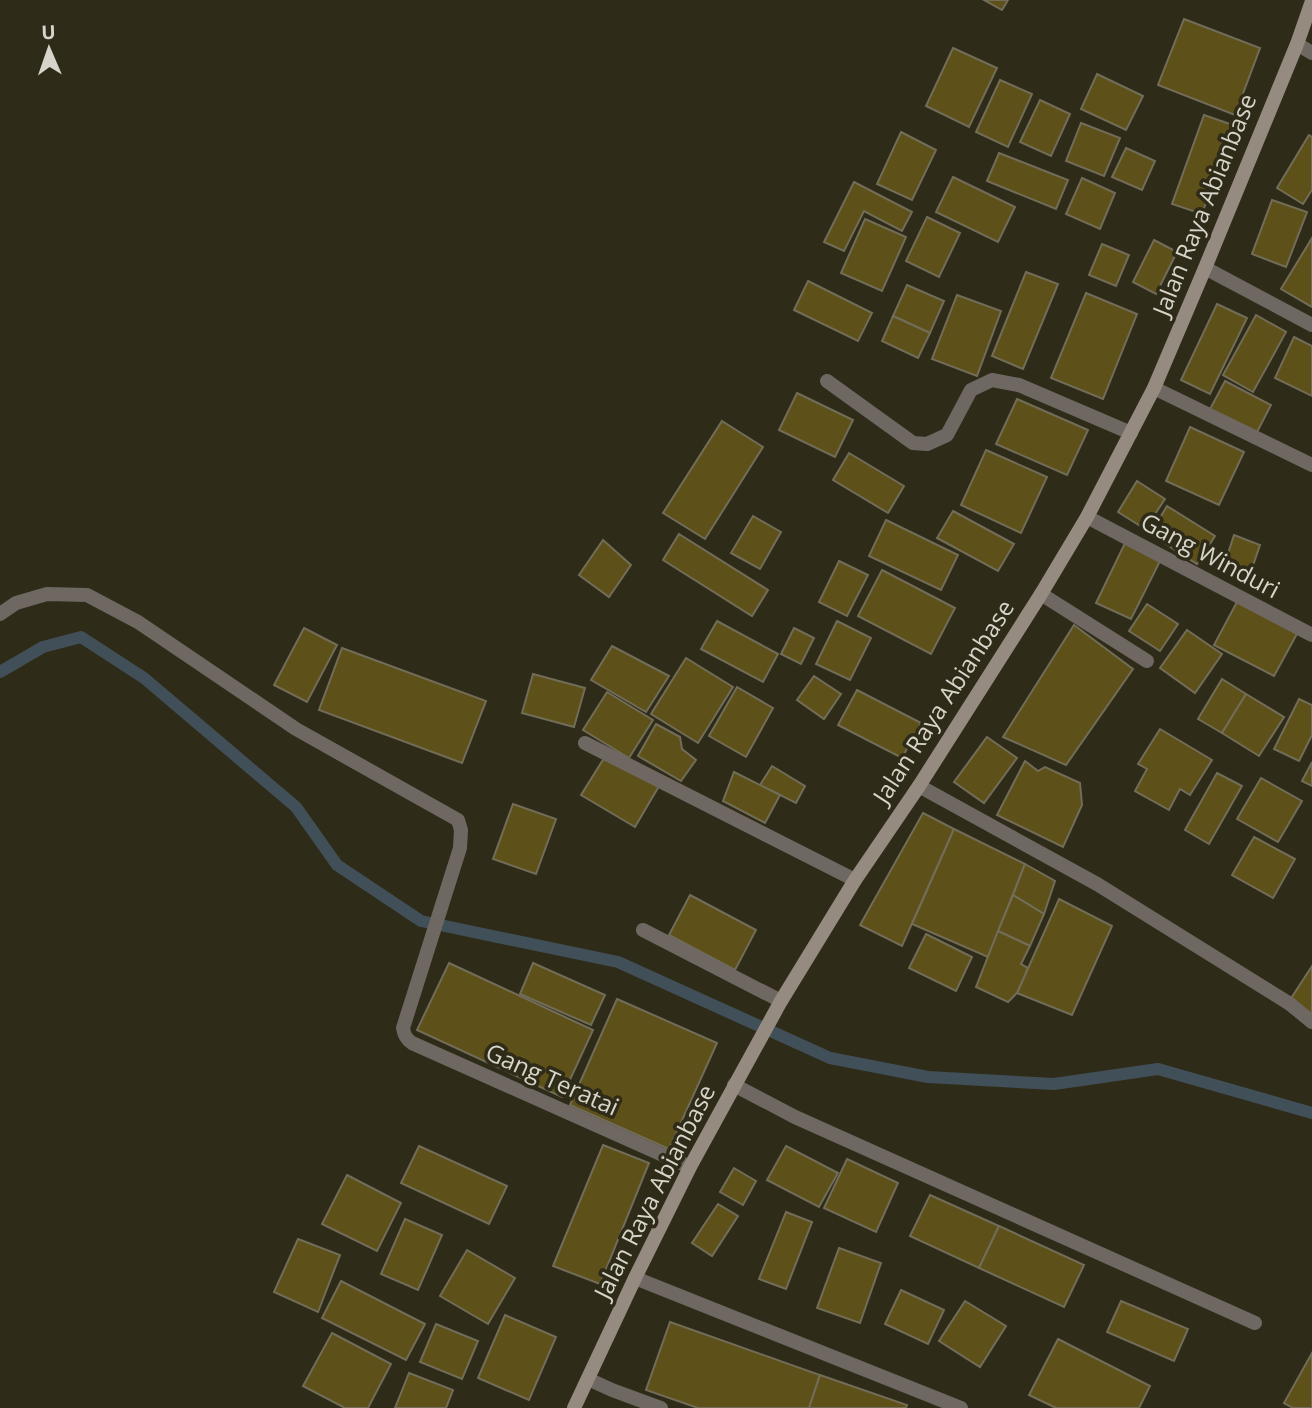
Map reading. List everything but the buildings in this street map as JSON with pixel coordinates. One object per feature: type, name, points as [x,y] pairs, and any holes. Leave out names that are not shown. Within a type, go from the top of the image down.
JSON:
[{"type":"main road","name":"Jalan Raya Abianbase","points":[[573,1408],[690,1167],[779,1005],[855,880],[919,786],[1087,517],[1154,388],[1297,44],[1312,1]]},
{"type":"street","points":[[1297,44],[1312,53]]},
{"type":"street","points":[[1205,268],[1312,325]]},
{"type":"street","points":[[827,382],[913,443],[928,444],[947,435],[971,390],[992,380],[1019,385],[1131,433]]},
{"type":"street","points":[[1154,388],[1312,466]]},
{"type":"street","name":"Gang Winduri","points":[[1087,517],[1312,635]]},
{"type":"street","name":"Gang Teratai","points":[[0,614],[16,603],[47,594],[87,595],[138,622],[296,729],[458,820],[461,830],[460,848],[403,1028],[404,1035],[412,1044],[690,1167]]},
{"type":"street","points":[[1041,594],[1147,662]]},
{"type":"street","points":[[585,743],[855,880]]},
{"type":"street","points":[[919,786],[1097,884],[1290,1004],[1312,1022]]},
{"type":"street","points":[[643,930],[779,1005]]},
{"type":"street","points":[[734,1085],[795,1117],[1255,1323]]},
{"type":"street","points":[[635,1278],[961,1408]]},
{"type":"street","points":[[588,1379],[661,1408]]},
{"type":"waterway","points":[[0,672],[43,647],[81,637],[144,678],[296,807],[337,865],[421,921],[618,962],[830,1058],[928,1077],[1054,1084],[1158,1069],[1312,1113]]}]
